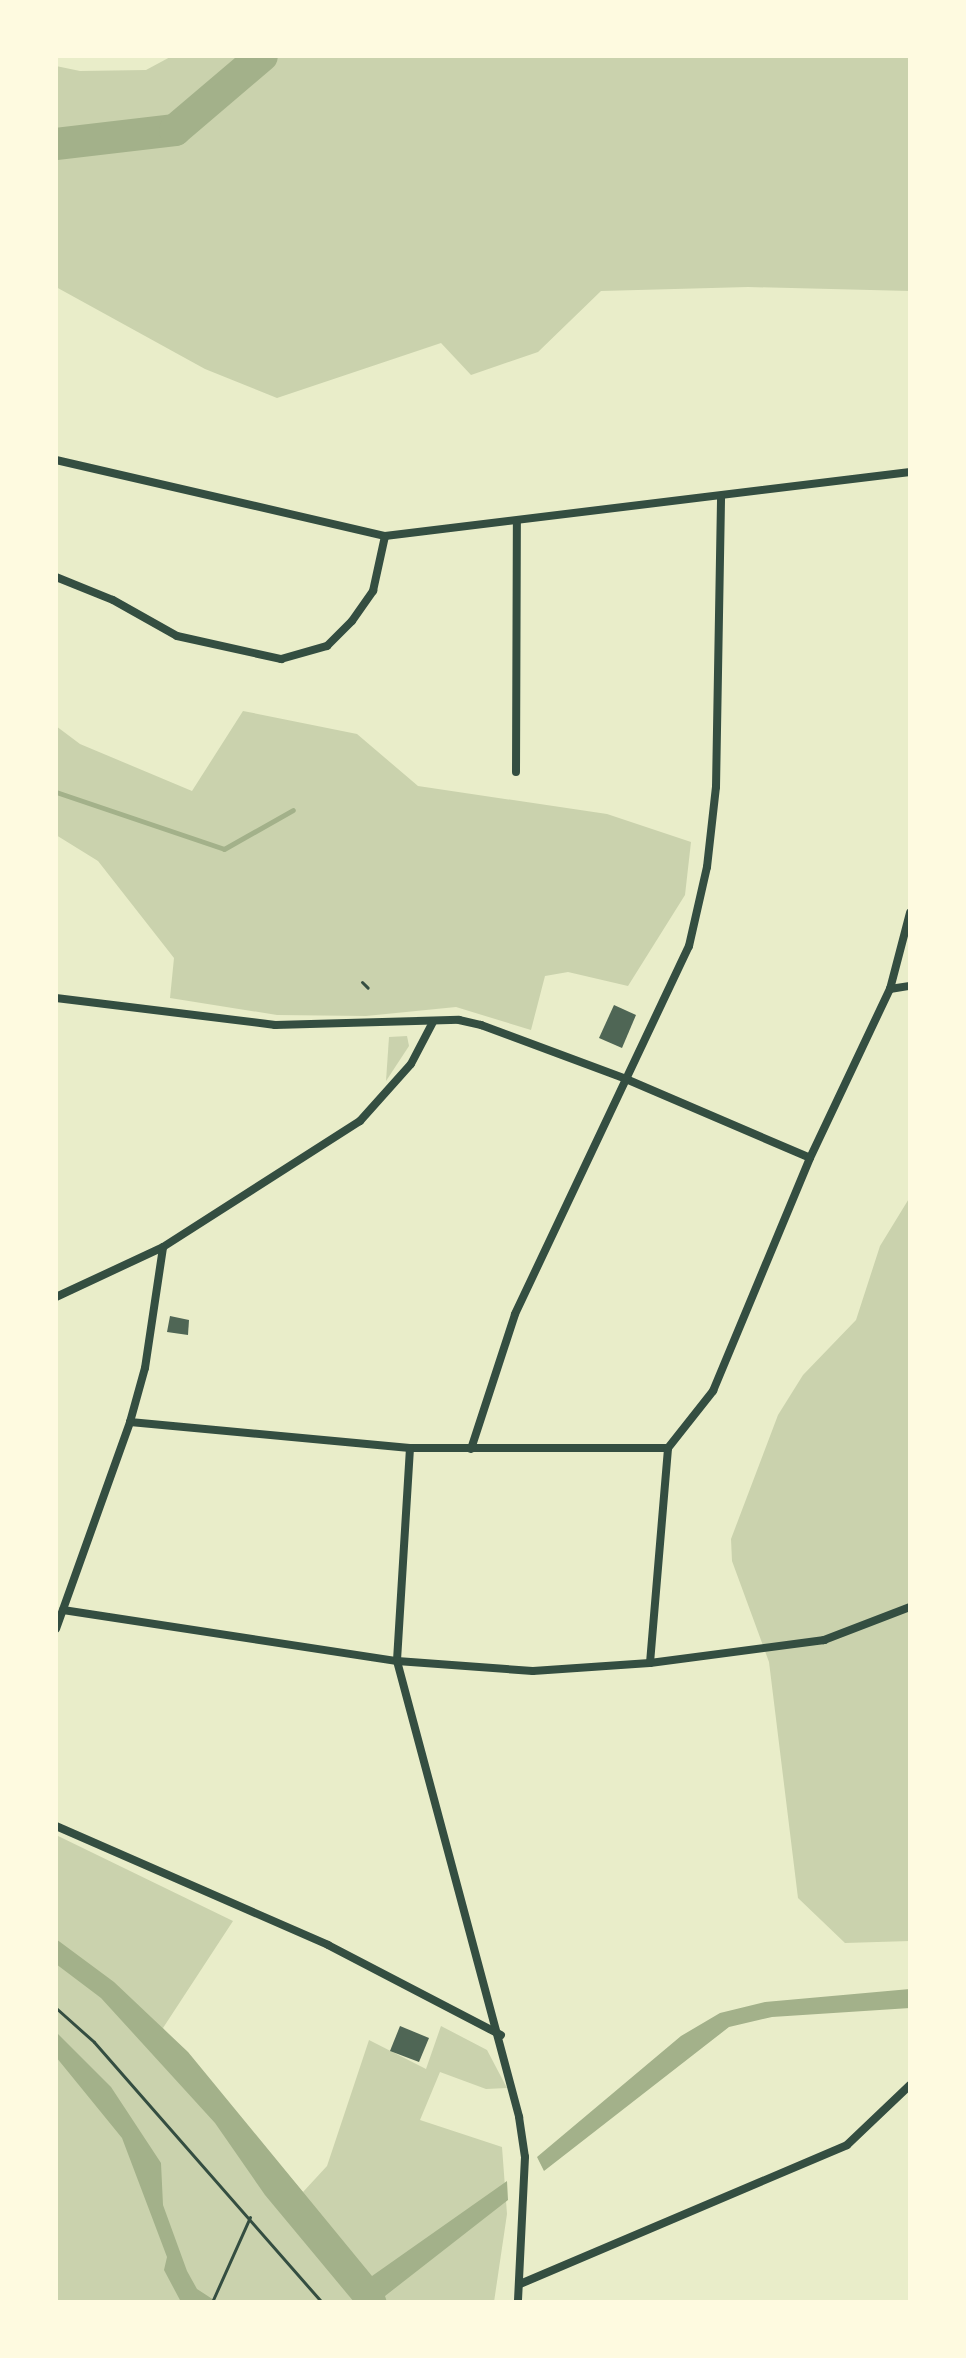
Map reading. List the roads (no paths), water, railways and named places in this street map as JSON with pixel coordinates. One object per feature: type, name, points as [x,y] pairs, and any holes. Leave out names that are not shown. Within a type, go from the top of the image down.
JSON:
[{"type":"street","points":[[56,460],[385,536],[910,472]]},
{"type":"street","points":[[471,1449],[515,1314],[689,946],[707,867],[716,787],[721,496]]},
{"type":"street","points":[[516,772],[517,522]]},
{"type":"street","points":[[56,577],[113,600],[177,636],[281,659],[327,646],[352,621],[373,591],[385,536]]},
{"type":"street","points":[[650,1663],[668,1448],[713,1391],[810,1158],[890,989],[910,913]]},
{"type":"street","points":[[890,989],[910,986]]},
{"type":"street","points":[[56,998],[275,1025],[433,1022],[481,1025],[626,1079],[810,1158]]},
{"type":"street","points":[[56,1297],[163,1247],[360,1121],[411,1064],[433,1022]]},
{"type":"street","points":[[56,1629],[130,1422],[145,1368],[163,1247]]},
{"type":"street","points":[[130,1422],[410,1448],[668,1448]]},
{"type":"street","points":[[410,1448],[397,1661],[501,2035],[525,2157],[518,2302]]},
{"type":"street","points":[[63,1610],[397,1661],[533,1671],[650,1663],[824,1640],[910,1607]]},
{"type":"street","points":[[56,1826],[328,1945],[501,2035]]},
{"type":"street","points":[[520,2284],[847,2145],[910,2085]]},
{"type":"waterway","points":[[56,144],[175,130],[262,56]]},
{"type":"waterway","points":[[56,792],[224,849],[293,810]]}]
